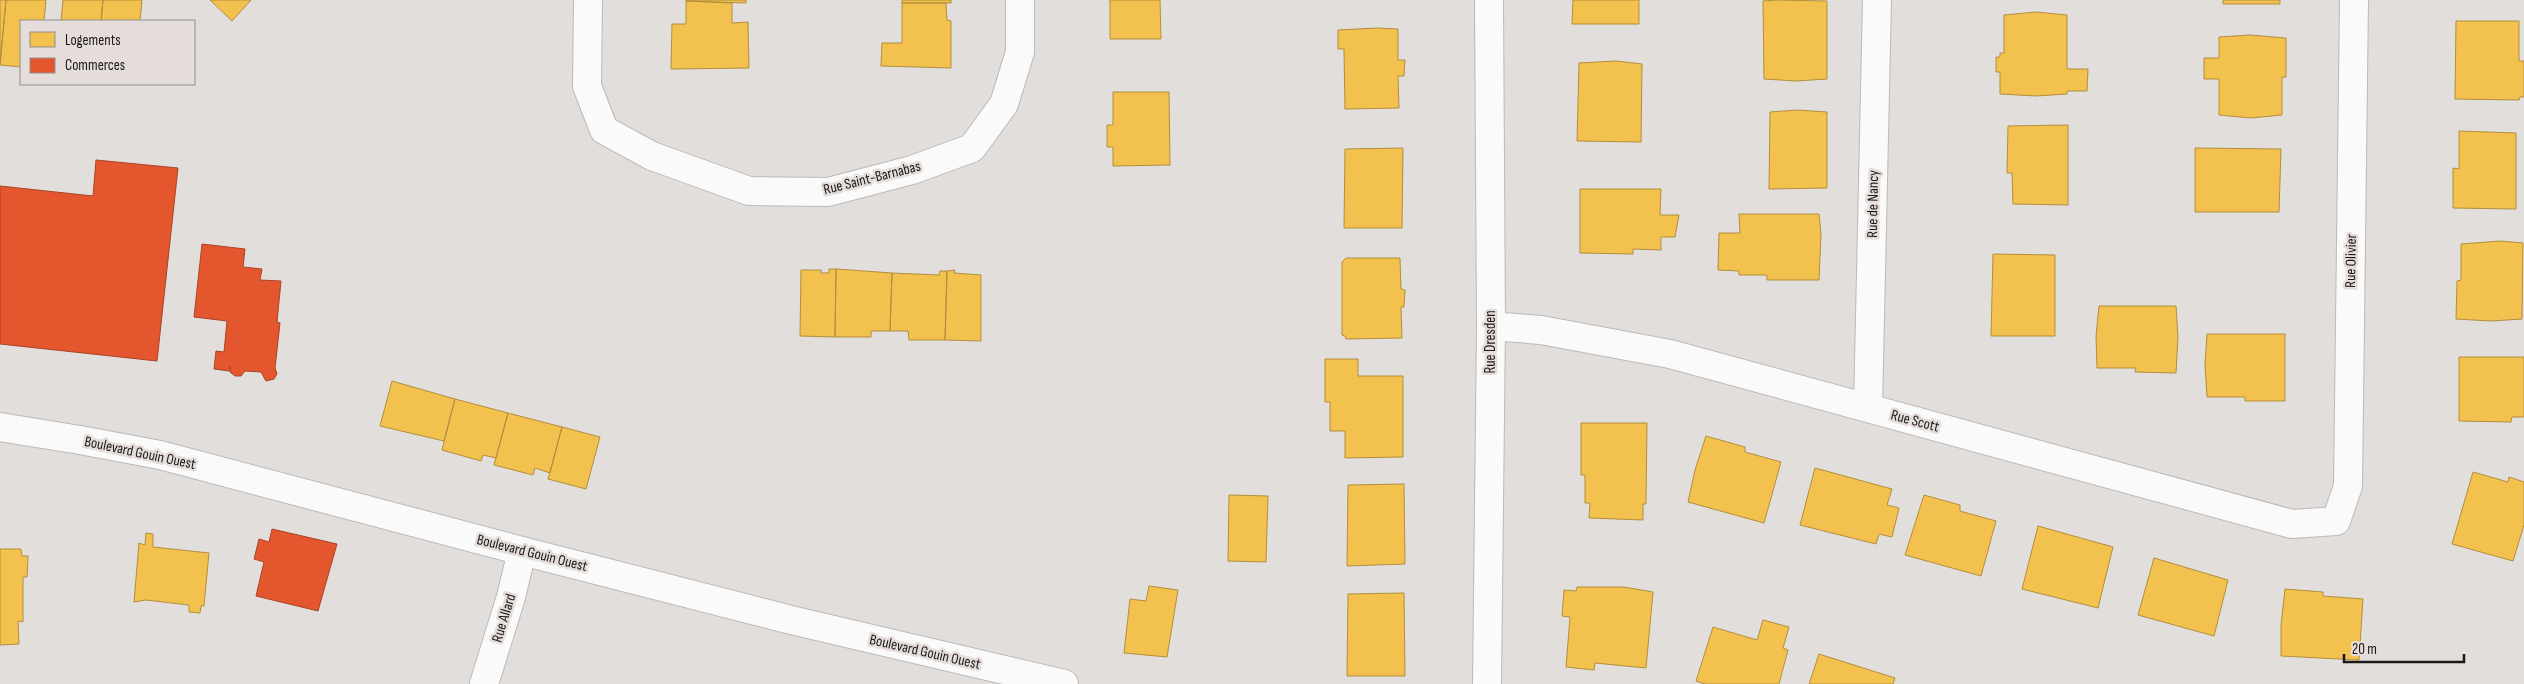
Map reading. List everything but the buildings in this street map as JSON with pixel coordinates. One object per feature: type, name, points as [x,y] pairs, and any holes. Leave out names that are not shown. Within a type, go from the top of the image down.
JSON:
[{"type":"street","name":"Rue Saint-Barnabas","points":[[588,0],[587,86],[604,130],[652,156],[749,191],[828,192],[912,170],[972,148],[1004,104],[1020,52],[1020,0]]},
{"type":"street","name":"Rue Dresden","points":[[1486,684],[1491,326],[1489,0]]},
{"type":"street","name":"Rue de Nancy","points":[[1868,408],[1877,0]]},
{"type":"street","name":"Rue Olivier","points":[[2336,521],[2348,486],[2354,0]]},
{"type":"street","name":"Rue Scott","points":[[1491,326],[1541,330],[1670,354],[2292,524],[2336,521]]},
{"type":"street","name":"Boulevard Gouin Ouest","points":[[0,427],[160,455],[522,551],[896,646],[1064,684]]},
{"type":"street","name":"Rue Allard","points":[[484,684],[511,597],[522,551]]}]
